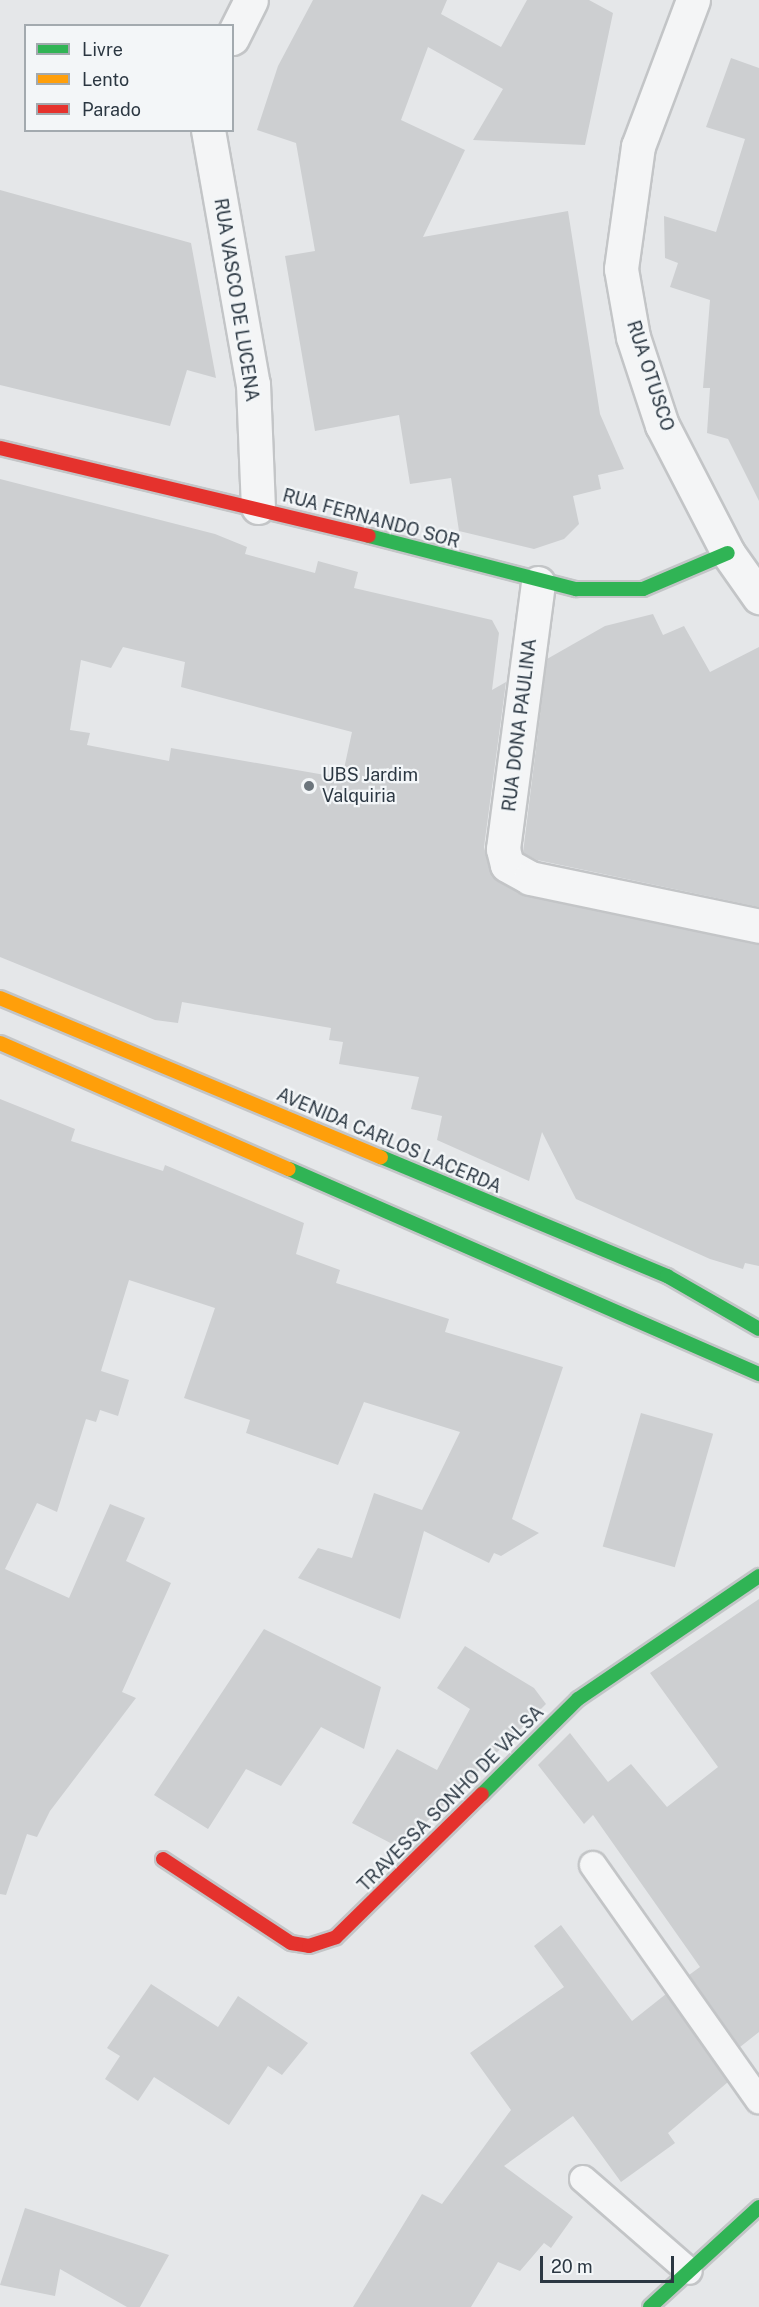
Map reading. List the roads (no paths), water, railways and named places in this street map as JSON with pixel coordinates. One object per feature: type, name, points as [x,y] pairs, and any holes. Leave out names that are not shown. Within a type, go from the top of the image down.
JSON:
[{"type":"main road","name":"RUA FERNANDO SOR","points":[[0,448],[258,507],[538,584],[643,589],[728,553]]},
{"type":"main road","name":"AVENIDA CARLOS LACERDA","points":[[0,998],[667,1276],[759,1329]]},
{"type":"main road","points":[[0,1043],[759,1374]]},
{"type":"main road","name":"TRAVESSA SONHO DE VALSA","points":[[163,1859],[291,1943],[309,1946],[336,1937],[578,1699],[759,1576]]},
{"type":"main road","points":[[650,2307],[759,2207]]},
{"type":"street","points":[[234,34],[251,0]]},
{"type":"street","name":"RUA OTUSCO","points":[[693,0],[638,147],[621,269],[633,337],[662,425],[728,553],[759,597]]},
{"type":"street","name":"RUA VASCO DE LUCENA","points":[[208,132],[253,384],[258,507]]},
{"type":"street","name":"RUA DONA PAULINA","points":[[538,584],[503,849],[507,865],[530,878],[759,927]]},
{"type":"lane","points":[[593,1865],[759,2100]]},
{"type":"lane","points":[[583,2179],[689,2271]]},
{"type":"place","name":"UBS Jardim Valquiria","points":[[309,786]]}]
